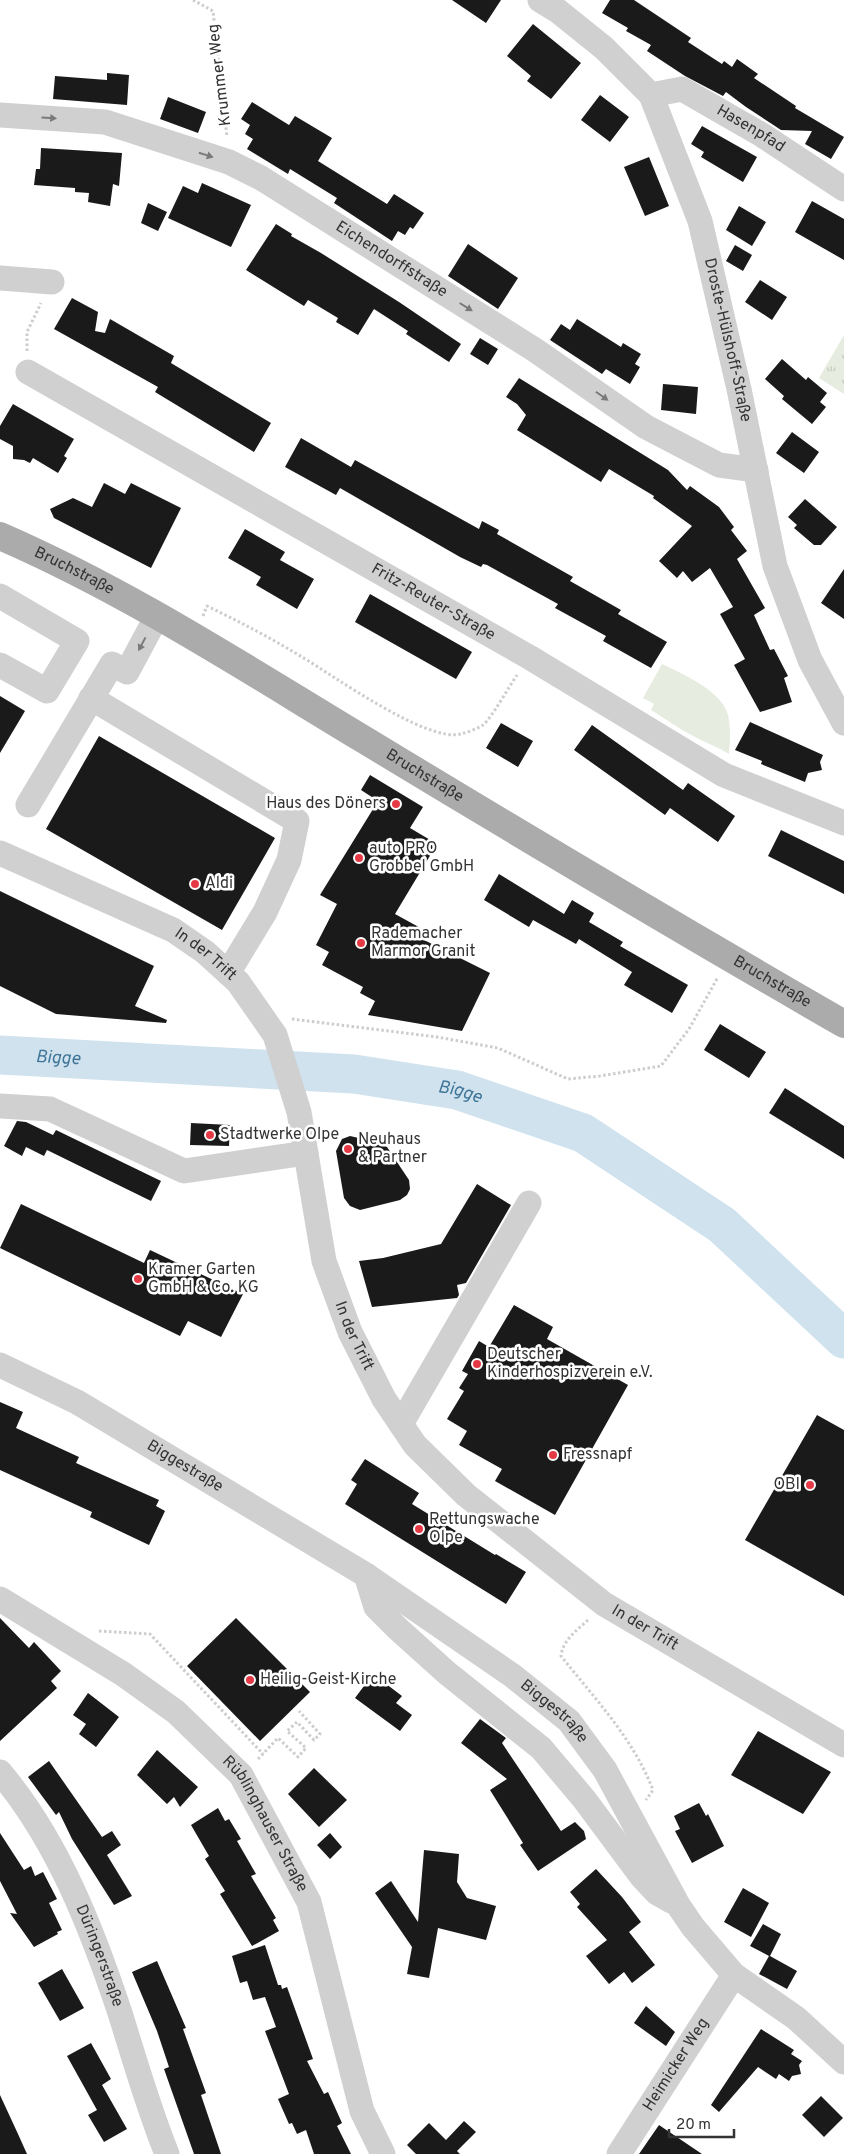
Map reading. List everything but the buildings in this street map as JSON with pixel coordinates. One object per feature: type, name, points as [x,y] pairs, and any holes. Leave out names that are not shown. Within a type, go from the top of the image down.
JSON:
[{"type":"main road","name":"Bruchstraße","points":[[0,536],[25,547],[192,636],[574,867],[844,1024]]},
{"type":"street","name":"Droste-Hülshoff-Straße","points":[[540,0],[558,11],[604,48],[651,95],[700,221],[739,389],[775,566],[810,660],[844,723]]},
{"type":"street","name":"Hasenpfad","points":[[651,95],[682,89],[762,135],[844,189]]},
{"type":"street","name":"Eichendorffstraße","points":[[0,115],[105,122],[229,162],[261,178],[535,350],[646,427],[719,465],[756,470]]},
{"type":"street","points":[[0,278],[52,282]]},
{"type":"street","name":"Fritz-Reuter-Straße","points":[[28,372],[529,657],[724,775],[844,824]]},
{"type":"street","points":[[0,596],[77,641],[47,691],[0,664]]},
{"type":"street","points":[[28,805],[112,664],[127,672],[157,616]]},
{"type":"street","points":[[91,698],[297,821],[289,860],[265,912],[228,973]]},
{"type":"street","name":"In der Trift","points":[[0,853],[173,930],[205,952],[238,982],[268,1026],[300,1112],[324,1260],[350,1332],[384,1399],[415,1445],[466,1495],[604,1604],[844,1745]]},
{"type":"street","points":[[0,1106],[50,1109],[184,1171],[306,1153]]},
{"type":"street","points":[[400,1424],[529,1203]]},
{"type":"street","name":"Biggestraße","points":[[0,1365],[77,1402],[366,1576],[513,1676],[569,1721],[605,1770],[678,1905],[693,1927],[734,1975],[796,2018],[844,2062]]},
{"type":"street","name":"Biggestraße","points":[[366,1576],[376,1607],[447,1673],[541,1748],[584,1799],[642,1877],[657,1893],[678,1905]]},
{"type":"street","name":"Rüblinghauser Straße","points":[[0,1599],[123,1674],[176,1712],[241,1775],[309,1902],[362,2111],[383,2154]]},
{"type":"street","name":"Düringerstraße","points":[[0,1772],[44,1834],[87,1922],[120,2013],[149,2110],[167,2154]]},
{"type":"street","name":"Heimicker Weg","points":[[619,2154],[734,1975]]},
{"type":"path","name":"Krummer Weg","points":[[193,0],[213,12],[225,109],[229,162]]},
{"type":"path","points":[[28,372],[27,332],[52,282]]},
{"type":"path","points":[[192,636],[208,606],[302,656],[408,721],[428,729],[458,735],[483,725],[529,657]]},
{"type":"path","points":[[268,1026],[340,1024],[437,1036],[498,1048],[568,1079],[600,1076],[661,1066],[689,1029],[728,958]]},
{"type":"path","points":[[604,1604],[566,1641],[562,1646],[561,1656],[602,1704],[644,1767],[653,1790],[644,1803],[630,1814]]},
{"type":"path","points":[[91,1630],[150,1634],[263,1754]]},
{"type":"path","points":[[241,1775],[278,1738],[298,1757],[306,1748],[287,1731],[297,1722],[314,1740],[320,1734],[299,1711]]},
{"type":"green space","points":[[844,335],[844,394],[819,378]]},
{"type":"green space","points":[[662,664],[701,684],[718,698],[724,706],[730,725],[729,754],[688,733],[651,710],[654,704],[643,698]]},
{"type":"waterway","name":"Bigge","points":[[0,1055],[354,1074],[457,1090],[583,1133],[722,1225],[844,1339]]},
{"type":"place","name":"Haus des Döners","points":[[396,804]]},
{"type":"place","name":"auto PRO Grobbel GmbH","points":[[359,858]]},
{"type":"place","name":"Aldi","points":[[195,884]]},
{"type":"place","name":"Rademacher Marmor Granit","points":[[361,943]]},
{"type":"place","name":"Stadtwerke Olpe","points":[[210,1135]]},
{"type":"place","name":"Neuhaus & Partner","points":[[348,1149]]},
{"type":"place","name":"Kramer Garten GmbH & Co. KG","points":[[138,1279]]},
{"type":"place","name":"Deutscher Kinderhospizverein e.V.","points":[[477,1364]]},
{"type":"place","name":"Fressnapf","points":[[553,1455]]},
{"type":"place","name":"OBI","points":[[810,1485]]},
{"type":"place","name":"Rettungswache Olpe","points":[[419,1529]]},
{"type":"place","name":"Heilig-Geist-Kirche","points":[[250,1680]]}]
